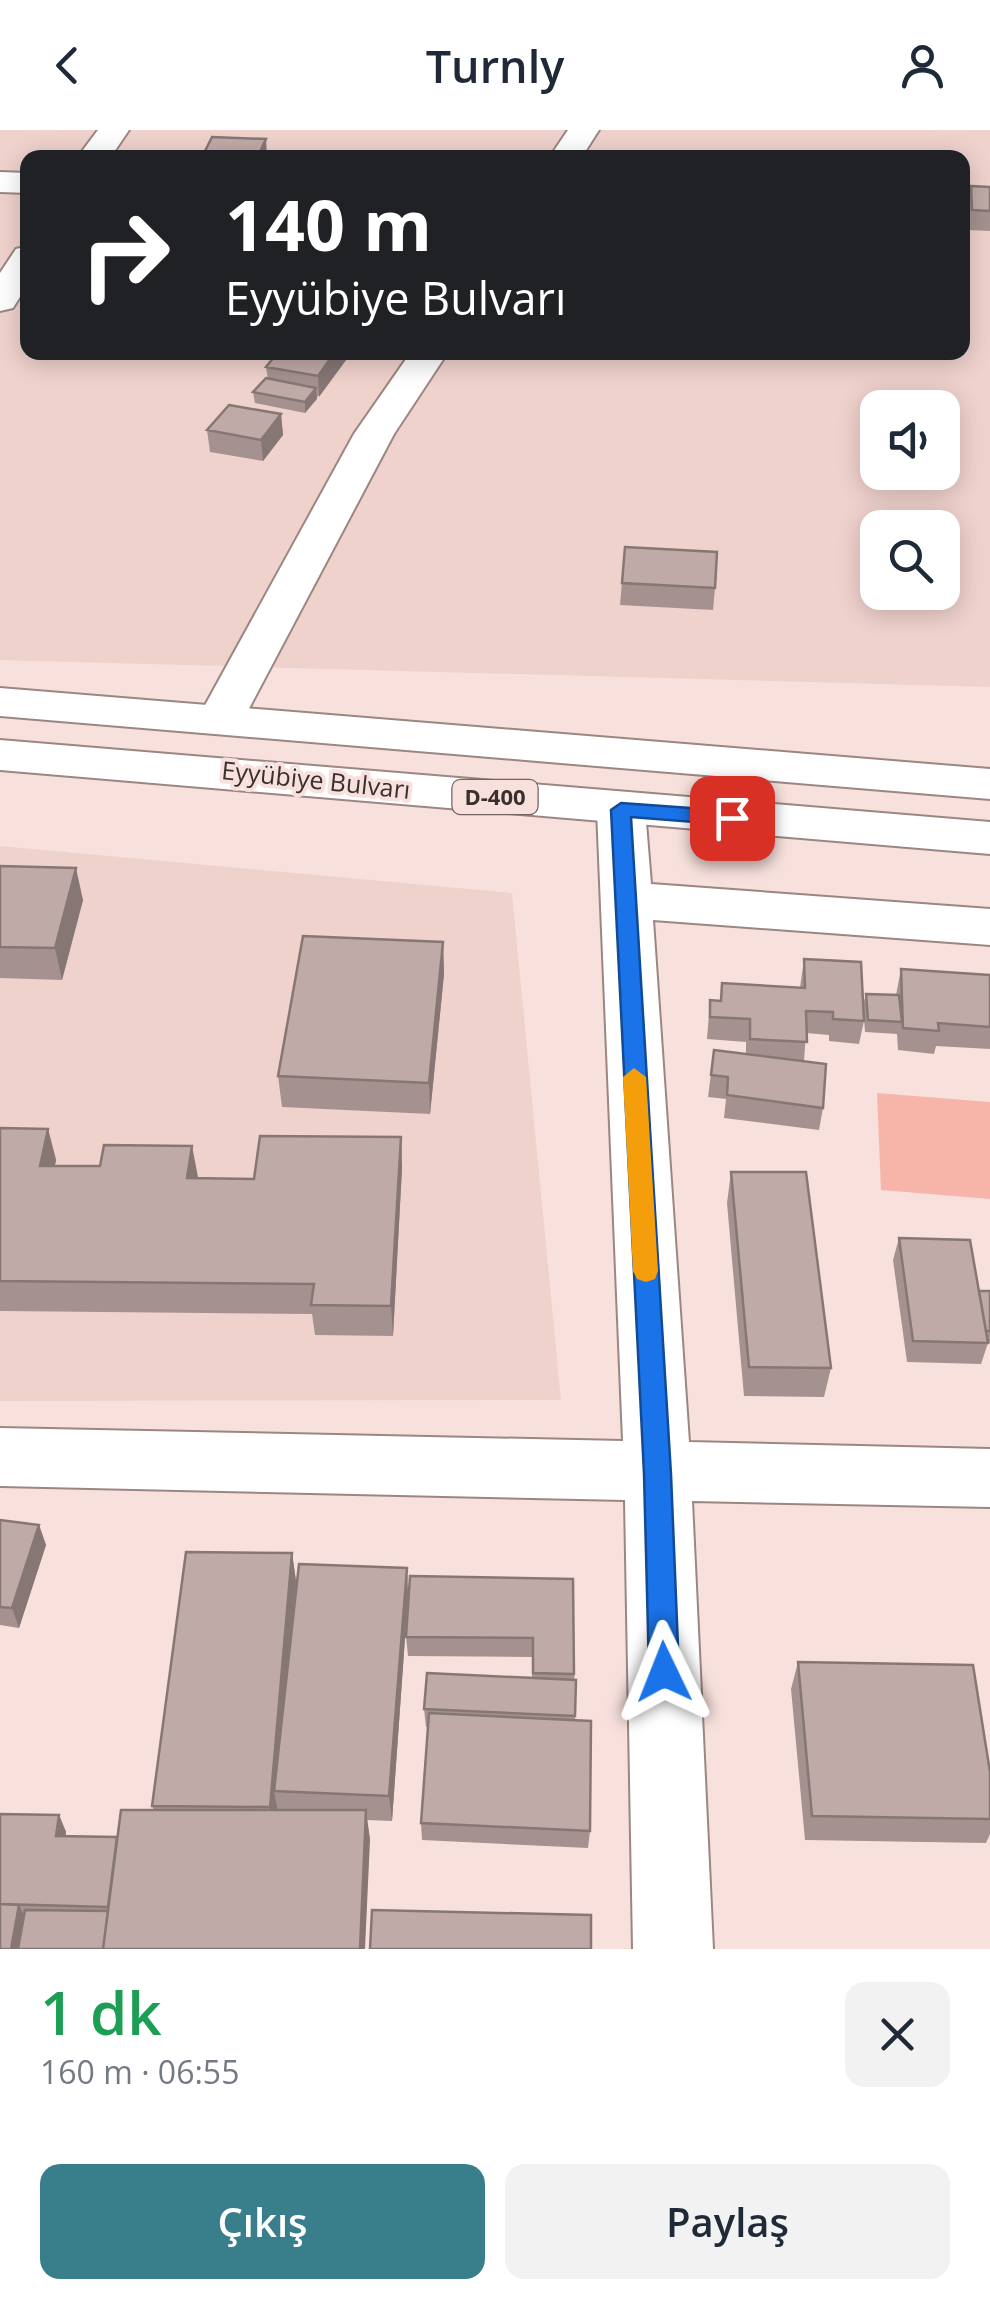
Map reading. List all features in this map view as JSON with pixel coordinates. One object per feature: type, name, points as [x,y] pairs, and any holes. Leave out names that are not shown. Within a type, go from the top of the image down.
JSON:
[{"type":"main road","points":[[98,150],[114,130]]},
{"type":"main road","points":[[0,300],[20,269]]},
{"type":"main road","points":[[221,718],[374,434],[425,360]]},
{"type":"main road","name":"Eyyübiye Bulvarı","points":[[0,702],[990,784]]},
{"type":"main road","name":"Eyyübiye Bulvarı","points":[[0,755],[990,838]]},
{"type":"main road","points":[[621,810],[658,1474],[672,1949]]},
{"type":"main road","points":[[624,900],[990,928]]},
{"type":"main road","points":[[0,1457],[658,1474],[990,1478]]},
{"type":"shaded area","points":[[0,130],[990,130],[990,687],[0,660]]},
{"type":"shaded area","points":[[0,846],[512,893],[561,1400],[0,1401]]},
{"type":"shaded area","points":[[877,1093],[990,1102],[990,1199],[881,1190]]},
{"type":"building","points":[[212,137],[266,139],[261,150],[206,150]]},
{"type":"building","points":[[971,186],[990,187],[990,211],[972,210]]},
{"type":"building","points":[[272,360],[329,360],[318,376],[266,367]]},
{"type":"building","points":[[266,378],[316,388],[305,402],[253,392]]},
{"type":"building","points":[[229,405],[281,414],[261,440],[207,430]]},
{"type":"building","points":[[625,547],[717,552],[715,588],[622,583]]},
{"type":"building","points":[[0,866],[76,868],[55,948],[0,947]]},
{"type":"building","points":[[303,936],[443,942],[429,1083],[278,1076]]},
{"type":"building","points":[[804,959],[861,962],[864,1021],[833,1019],[833,1012],[806,1011],[807,1042],[750,1039],[750,1019],[710,1017],[710,1000],[721,1001],[722,983],[805,988]]},
{"type":"building","points":[[901,969],[990,975],[990,1027],[938,1023],[939,1031],[903,1028]]},
{"type":"building","points":[[866,994],[899,995],[902,1022],[868,1020]]},
{"type":"building","points":[[714,1050],[826,1064],[823,1108],[727,1095],[728,1077],[711,1075]]},
{"type":"building","points":[[0,1128],[48,1129],[40,1166],[100,1166],[104,1145],[192,1146],[187,1178],[254,1179],[260,1136],[401,1137],[391,1306],[311,1305],[314,1284],[0,1281]]},
{"type":"building","points":[[731,1172],[806,1172],[831,1368],[749,1367]]},
{"type":"building","points":[[899,1238],[970,1240],[988,1343],[913,1341]]},
{"type":"building","points":[[979,1291],[990,1291],[990,1331],[986,1331]]},
{"type":"building","points":[[0,1520],[39,1525],[12,1608],[0,1607]]},
{"type":"building","points":[[186,1552],[292,1553],[270,1807],[152,1806]]},
{"type":"building","points":[[299,1564],[407,1568],[389,1796],[274,1791]]},
{"type":"building","points":[[410,1576],[573,1579],[574,1674],[533,1673],[533,1638],[406,1637]]},
{"type":"building","points":[[798,1662],[973,1665],[990,1772],[990,1819],[812,1816]]},
{"type":"building","points":[[427,1673],[576,1680],[575,1716],[424,1709]]},
{"type":"building","points":[[429,1713],[591,1721],[590,1831],[421,1823]]},
{"type":"building","points":[[121,1810],[366,1810],[360,1949],[103,1949]]},
{"type":"building","points":[[0,1814],[59,1815],[56,1836],[117,1837],[108,1907],[0,1904]]},
{"type":"building","points":[[0,1904],[19,1905],[11,1949],[0,1949]]},
{"type":"building","points":[[25,1910],[108,1911],[103,1949],[18,1949]]},
{"type":"building","points":[[372,1910],[591,1915],[591,1949],[370,1949]]},
{"type":"slow traffic","points":[[634,1077],[646,1271]]},
{"type":"route","points":[[664,1672],[658,1474],[621,810],[732,818]]}]
